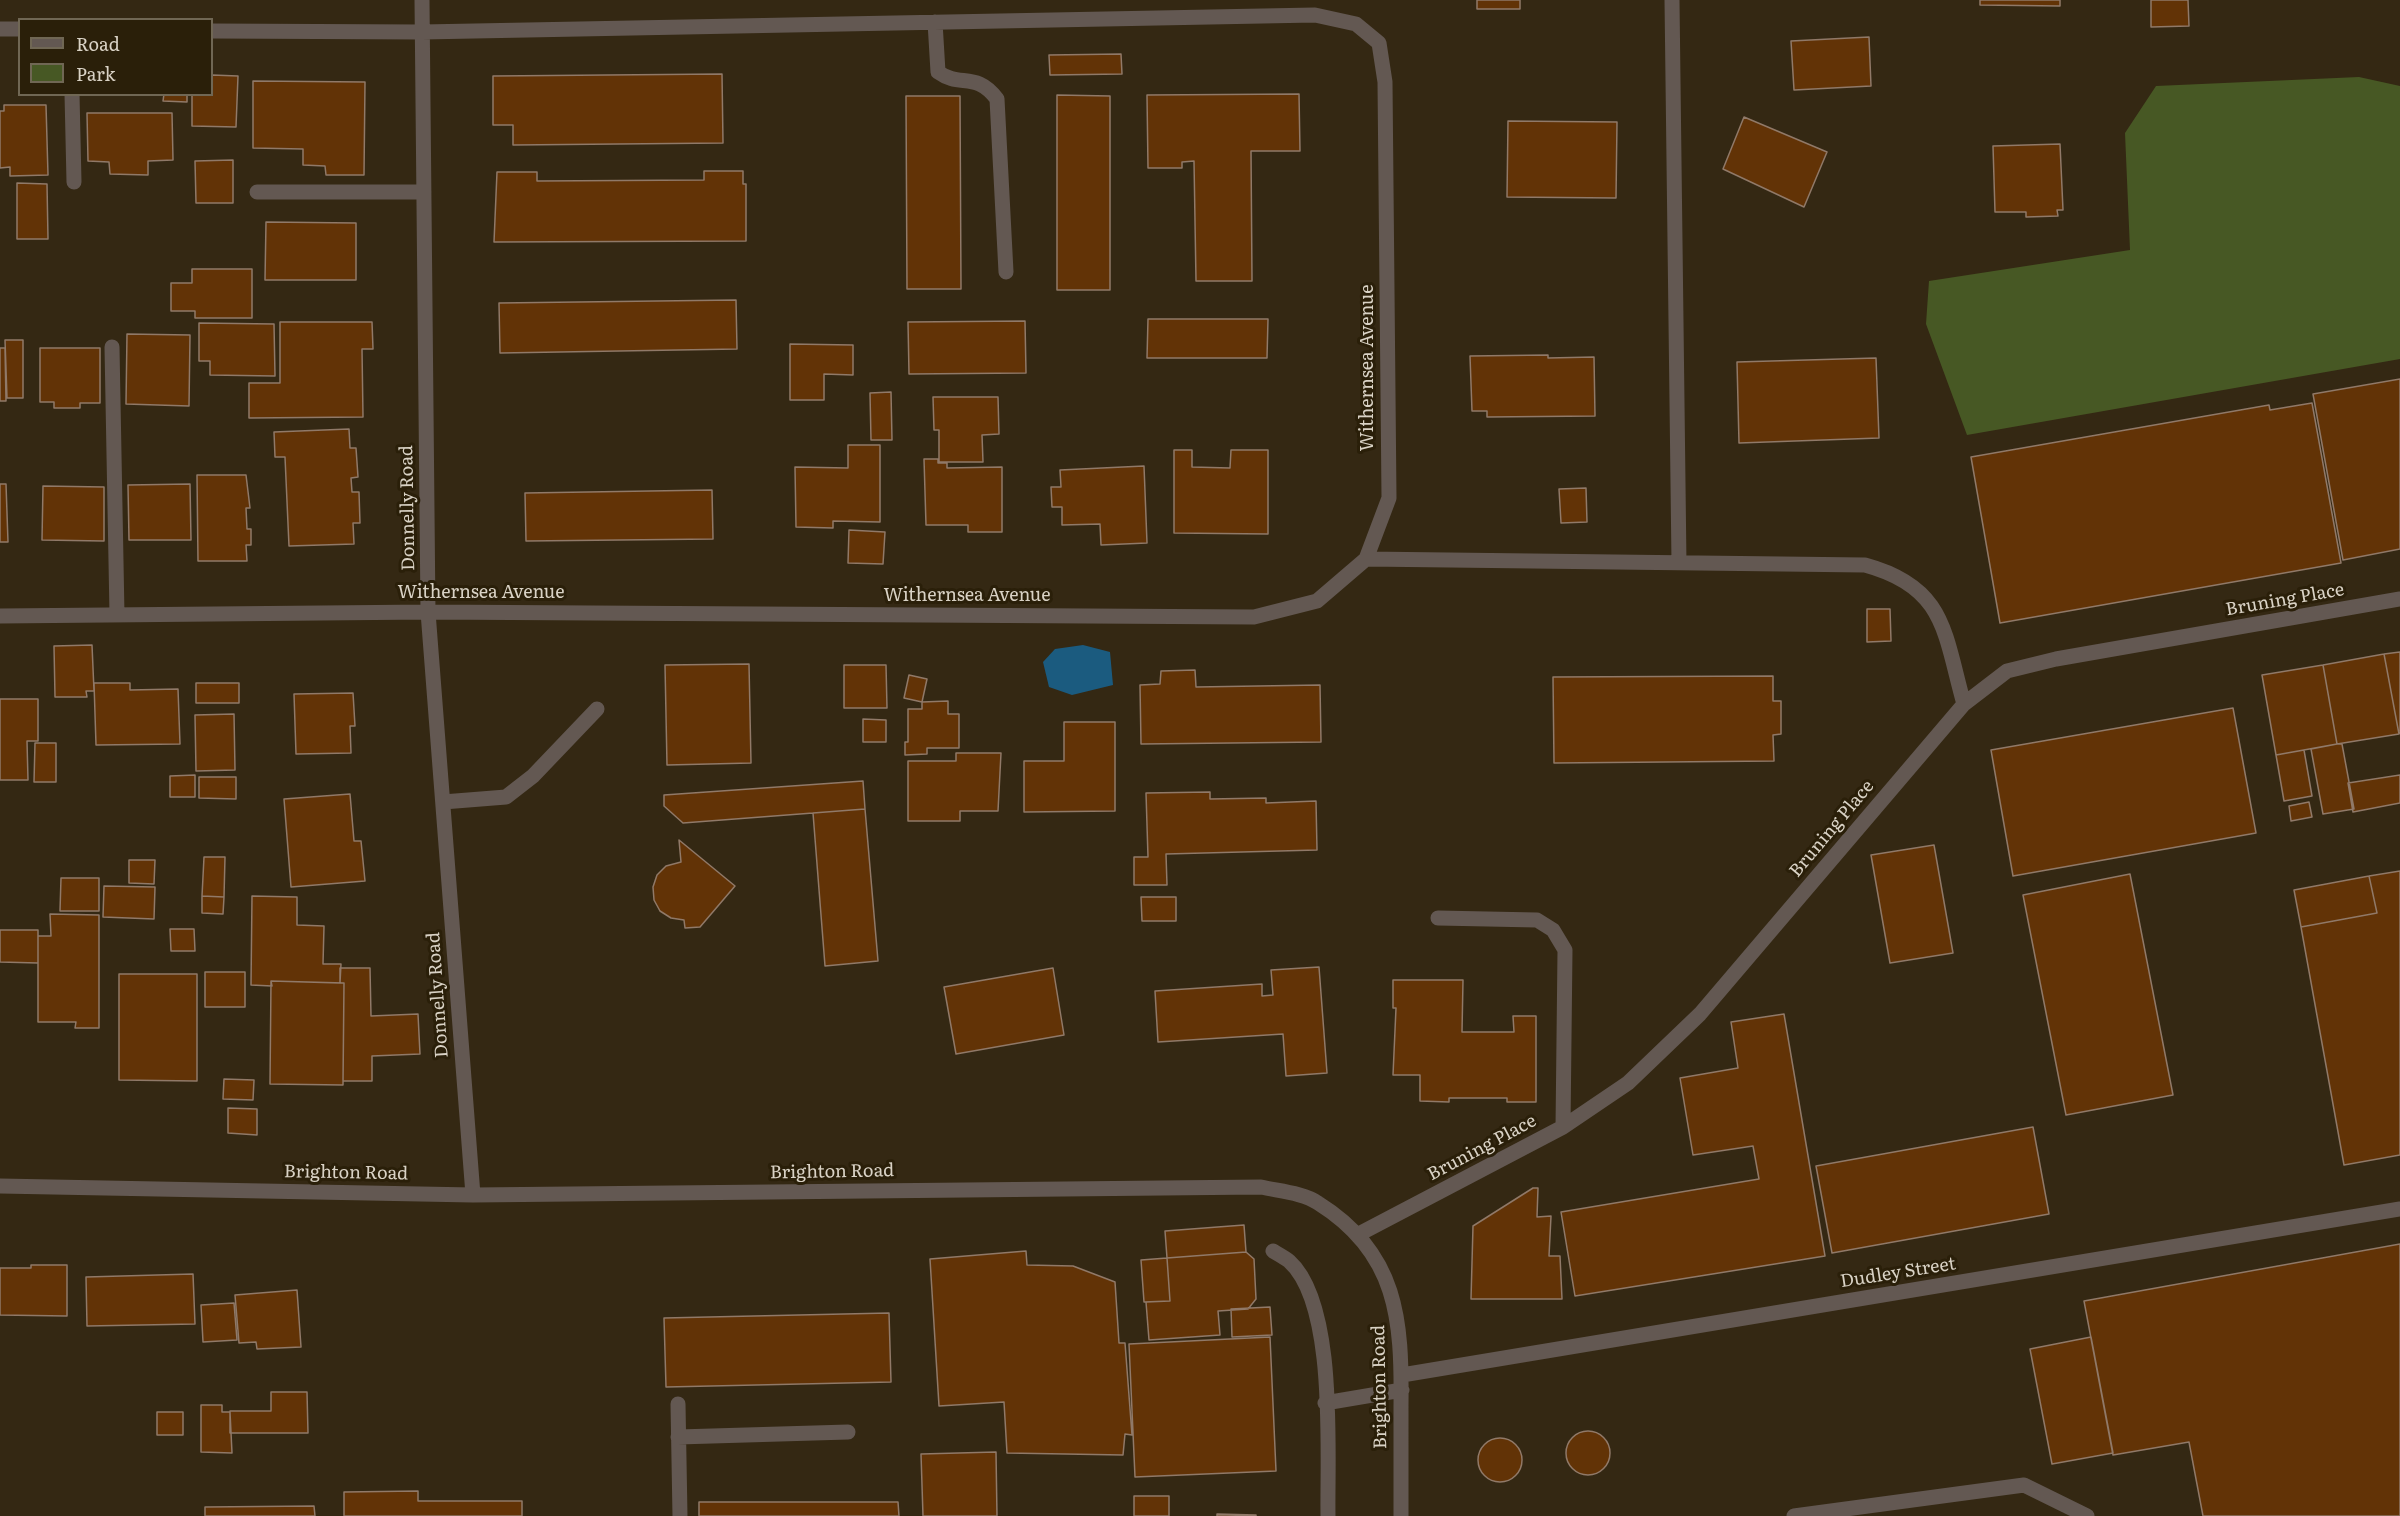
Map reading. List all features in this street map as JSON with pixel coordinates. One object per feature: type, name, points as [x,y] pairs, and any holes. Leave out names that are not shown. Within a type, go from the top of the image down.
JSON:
[{"type":"street","name":"Donnelly Road","points":[[422,0],[428,612],[473,1195]]},
{"type":"street","points":[[1672,0],[1679,563]]},
{"type":"street","name":"Withernsea Avenue","points":[[0,616],[428,612],[1254,617],[1317,601],[1366,559],[1389,498],[1386,82],[1379,43],[1356,24],[1315,15],[934,22]]},
{"type":"street","points":[[213,31],[422,32],[934,22],[938,72],[947,78],[973,80],[988,87],[997,99],[1006,272]]},
{"type":"street","points":[[0,29],[18,29]]},
{"type":"street","points":[[72,96],[74,182]]},
{"type":"street","points":[[258,192],[424,192]]},
{"type":"street","points":[[112,347],[117,615]]},
{"type":"street","points":[[1366,559],[1865,565],[1888,572],[1911,584],[1938,614],[1964,704]]},
{"type":"street","name":"Bruning Place","points":[[1359,1234],[1563,1127],[1628,1083],[1700,1014],[1964,704],[2007,671],[2056,659],[2400,599]]},
{"type":"street","points":[[442,802],[506,796],[532,776],[597,709]]},
{"type":"street","points":[[1438,918],[1537,920],[1553,930],[1565,950],[1563,1127]]},
{"type":"street","name":"Brighton Road","points":[[0,1186],[473,1195],[1261,1187],[1317,1201],[1359,1234],[1381,1268],[1399,1317],[1402,1383],[1401,1516]]},
{"type":"street","name":"Dudley Street","points":[[1325,1403],[1402,1383],[2400,1209]]},
{"type":"street","points":[[1273,1251],[1289,1261],[1295,1270],[1315,1308],[1323,1344],[1328,1516]]},
{"type":"street","points":[[678,1404],[680,1516]]},
{"type":"street","points":[[678,1437],[848,1431]]},
{"type":"street","points":[[1794,1516],[2024,1485],[2087,1516]]},
{"type":"green space","points":[[2359,77],[2400,86],[2400,359],[1967,435],[1926,324],[1929,281],[2130,250],[2125,133],[2156,86]]},
{"type":"water","points":[[1083,645],[1110,652],[1113,685],[1072,695],[1049,687],[1043,662],[1055,649]]},
{"type":"building","points":[[1477,0],[1520,0],[1520,9],[1477,9]]},
{"type":"building","points":[[1980,0],[2060,0],[2060,6],[1980,5]]},
{"type":"building","points":[[2151,0],[2188,0],[2189,26],[2151,27]]},
{"type":"building","points":[[1869,37],[1871,86],[1794,90],[1791,41]]},
{"type":"building","points":[[1121,54],[1122,74],[1050,75],[1049,55]]},
{"type":"building","points":[[722,74],[723,143],[513,145],[513,125],[493,125],[493,76]]},
{"type":"building","points":[[213,75],[238,76],[236,127],[192,126],[192,96],[213,96]]},
{"type":"building","points":[[253,81],[365,82],[364,175],[326,175],[325,166],[303,165],[303,149],[253,148]]},
{"type":"building","points":[[1299,94],[1300,151],[1251,151],[1252,281],[1196,281],[1194,161],[1182,162],[1182,168],[1148,168],[1147,95]]},
{"type":"building","points":[[1057,95],[1110,96],[1110,290],[1057,290]]},
{"type":"building","points":[[164,96],[187,96],[187,102],[163,101]]},
{"type":"building","points":[[906,96],[960,96],[961,289],[907,289]]},
{"type":"building","points":[[4,105],[46,105],[48,175],[10,176],[10,167],[0,168],[0,111],[4,111]]},
{"type":"building","points":[[87,113],[172,113],[173,160],[148,161],[148,175],[110,174],[109,162],[88,161]]},
{"type":"building","points":[[1744,117],[1827,152],[1804,207],[1723,169]]},
{"type":"building","points":[[1508,121],[1617,122],[1616,198],[1507,197]]},
{"type":"building","points":[[2060,144],[2063,210],[2057,210],[2058,216],[2026,217],[2026,212],[1995,212],[1993,146]]},
{"type":"building","points":[[233,160],[233,203],[196,203],[195,161]]},
{"type":"building","points":[[704,171],[743,171],[743,184],[746,184],[746,241],[494,242],[497,172],[537,172],[537,181],[704,180]]},
{"type":"building","points":[[17,183],[47,184],[48,239],[17,239]]},
{"type":"building","points":[[266,222],[356,223],[356,280],[265,280]]},
{"type":"building","points":[[192,269],[252,269],[252,318],[195,318],[195,311],[171,311],[171,283],[192,283]]},
{"type":"building","points":[[736,300],[737,349],[500,353],[499,303]]},
{"type":"building","points":[[1148,319],[1268,319],[1267,358],[1147,358]]},
{"type":"building","points":[[1025,321],[1026,373],[909,374],[908,322]]},
{"type":"building","points":[[280,322],[372,322],[373,349],[362,349],[363,417],[249,418],[249,383],[280,383]]},
{"type":"building","points":[[199,323],[274,324],[275,376],[210,375],[210,361],[199,361]]},
{"type":"building","points":[[127,334],[190,335],[189,406],[126,404]]},
{"type":"building","points":[[5,340],[23,340],[23,398],[7,398]]},
{"type":"building","points":[[790,344],[853,345],[853,375],[824,374],[824,400],[790,400]]},
{"type":"building","points":[[0,348],[5,348],[6,401],[0,401]]},
{"type":"building","points":[[40,348],[100,348],[100,403],[80,403],[80,408],[54,408],[54,402],[40,402]]},
{"type":"building","points":[[1548,355],[1548,358],[1594,357],[1595,416],[1487,417],[1487,411],[1472,411],[1470,356]]},
{"type":"building","points":[[1876,358],[1879,438],[1739,443],[1737,362]]},
{"type":"building","points":[[2400,379],[2400,549],[2343,560],[2313,394]]},
{"type":"building","points":[[891,392],[892,440],[871,440],[870,393]]},
{"type":"building","points":[[933,397],[998,397],[999,434],[982,435],[983,462],[939,462],[939,430],[934,430]]},
{"type":"building","points":[[2312,403],[2341,563],[2000,623],[1971,457],[2269,405],[2270,410]]},
{"type":"building","points":[[349,429],[350,448],[356,448],[358,477],[351,478],[352,492],[359,492],[360,523],[353,523],[354,544],[289,546],[285,457],[275,457],[274,432]]},
{"type":"building","points":[[848,445],[880,445],[880,522],[833,521],[833,528],[796,527],[795,467],[848,468]]},
{"type":"building","points":[[1174,450],[1192,450],[1192,467],[1230,468],[1231,450],[1268,450],[1268,534],[1174,533]]},
{"type":"building","points":[[924,459],[938,459],[938,463],[947,463],[947,468],[1002,467],[1002,532],[968,532],[968,525],[926,525]]},
{"type":"building","points":[[1144,466],[1147,543],[1101,545],[1100,524],[1062,525],[1062,507],[1052,507],[1051,487],[1061,487],[1060,470]]},
{"type":"building","points":[[197,475],[246,475],[250,508],[246,508],[247,529],[251,529],[251,545],[246,545],[247,561],[198,561]]},
{"type":"building","points":[[0,484],[6,484],[8,542],[0,542]]},
{"type":"building","points":[[190,484],[191,540],[129,540],[128,485]]},
{"type":"building","points":[[43,486],[104,487],[104,541],[42,540]]},
{"type":"building","points":[[1586,488],[1587,522],[1561,523],[1559,489]]},
{"type":"building","points":[[712,490],[713,539],[526,541],[525,493]]},
{"type":"building","points":[[849,530],[885,532],[883,564],[848,563]]},
{"type":"building","points":[[1867,609],[1890,609],[1891,641],[1867,642]]},
{"type":"building","points":[[92,645],[94,691],[86,691],[87,697],[55,697],[54,646]]},
{"type":"building","points":[[2400,652],[2400,733],[2399,734],[2384,654]]},
{"type":"building","points":[[2384,654],[2399,734],[2337,744],[2323,665]]},
{"type":"building","points":[[749,664],[751,763],[667,765],[665,665]]},
{"type":"building","points":[[844,665],[886,665],[887,708],[844,708]]},
{"type":"building","points":[[2323,665],[2337,744],[2276,755],[2262,675]]},
{"type":"building","points":[[1195,670],[1196,687],[1320,685],[1321,742],[1141,744],[1140,685],[1160,684],[1161,671]]},
{"type":"building","points":[[909,675],[927,679],[922,702],[904,698]]},
{"type":"building","points":[[1773,676],[1773,701],[1781,701],[1781,734],[1773,735],[1774,761],[1554,763],[1553,677]]},
{"type":"building","points":[[94,683],[130,683],[130,690],[178,689],[180,744],[96,745]]},
{"type":"building","points":[[196,683],[239,683],[239,703],[196,703]]},
{"type":"building","points":[[353,693],[355,726],[350,726],[351,753],[296,754],[294,694]]},
{"type":"building","points":[[0,699],[38,699],[38,741],[27,741],[28,780],[0,780]]},
{"type":"building","points":[[948,701],[948,714],[959,714],[959,748],[927,748],[927,754],[905,755],[905,742],[908,742],[908,709],[922,709],[922,702]]},
{"type":"building","points":[[2233,708],[2256,833],[2013,876],[1991,750]]},
{"type":"building","points":[[234,714],[235,770],[196,771],[195,715]]},
{"type":"building","points":[[863,719],[886,720],[886,742],[863,742]]},
{"type":"building","points":[[1064,722],[1115,722],[1115,811],[1024,812],[1024,761],[1064,761]]},
{"type":"building","points":[[35,743],[56,743],[56,782],[34,782]]},
{"type":"building","points":[[2342,744],[2354,809],[2323,814],[2311,749]]},
{"type":"building","points":[[2304,750],[2312,796],[2284,801],[2276,755]]},
{"type":"building","points":[[956,753],[1001,753],[998,811],[960,811],[960,821],[908,821],[908,761],[956,761]]},
{"type":"building","points":[[195,775],[195,797],[170,797],[170,776]]},
{"type":"building","points":[[2400,775],[2400,803],[2353,812],[2348,783]]},
{"type":"building","points":[[199,777],[236,777],[236,799],[199,798]]},
{"type":"building","points":[[863,781],[865,809],[683,823],[664,806],[664,795]]},
{"type":"building","points":[[1210,792],[1210,799],[1266,798],[1266,803],[1316,801],[1317,850],[1166,854],[1167,885],[1134,885],[1134,857],[1148,857],[1146,793]]},
{"type":"building","points":[[350,794],[354,841],[361,841],[365,881],[291,887],[284,799]]},
{"type":"building","points":[[2309,802],[2312,817],[2291,821],[2289,806]]},
{"type":"building","points":[[865,809],[878,961],[825,966],[813,813]]},
{"type":"building","points":[[679,840],[735,886],[700,927],[685,928],[684,920],[671,918],[660,911],[654,900],[653,887],[657,875],[666,866],[681,862]]},
{"type":"building","points":[[1934,845],[1953,953],[1890,963],[1871,855]]},
{"type":"building","points":[[204,857],[225,857],[224,897],[202,896]]},
{"type":"building","points":[[129,860],[155,860],[154,884],[129,883]]},
{"type":"building","points":[[2400,871],[2400,1155],[2344,1165],[2301,927],[2377,913],[2369,876]]},
{"type":"building","points":[[2130,874],[2173,1095],[2066,1115],[2023,895]]},
{"type":"building","points":[[2369,876],[2377,913],[2301,927],[2294,890]]},
{"type":"building","points":[[61,878],[99,878],[99,911],[60,911]]},
{"type":"building","points":[[104,886],[155,887],[154,919],[103,917]]},
{"type":"building","points":[[202,896],[224,897],[223,914],[202,913]]},
{"type":"building","points":[[252,896],[297,897],[297,925],[324,926],[323,964],[341,964],[340,983],[271,981],[272,986],[251,985]]},
{"type":"building","points":[[1141,897],[1176,897],[1176,921],[1142,921]]},
{"type":"building","points":[[50,914],[99,915],[99,1028],[75,1028],[76,1022],[38,1022],[38,936],[51,936]]},
{"type":"building","points":[[170,929],[194,929],[195,951],[171,951]]},
{"type":"building","points":[[0,930],[38,930],[38,963],[0,962]]},
{"type":"building","points":[[1319,967],[1327,1073],[1286,1076],[1283,1034],[1158,1042],[1155,991],[1262,984],[1262,996],[1273,995],[1271,970]]},
{"type":"building","points":[[340,968],[370,968],[371,1016],[418,1014],[420,1054],[372,1056],[372,1081],[343,1081],[344,983],[340,983]]},
{"type":"building","points":[[1053,968],[1064,1035],[956,1054],[944,987]]},
{"type":"building","points":[[205,972],[245,972],[245,1007],[205,1007]]},
{"type":"building","points":[[119,974],[197,974],[197,1081],[119,1080]]},
{"type":"building","points":[[1393,980],[1463,980],[1462,1032],[1514,1032],[1513,1016],[1536,1016],[1536,1102],[1507,1102],[1507,1098],[1449,1098],[1449,1102],[1420,1101],[1420,1075],[1393,1075],[1396,1008],[1393,1008]]},
{"type":"building","points":[[271,981],[344,983],[343,1085],[270,1084]]},
{"type":"building","points":[[1784,1014],[1825,1256],[1575,1296],[1561,1212],[1759,1179],[1753,1146],[1693,1155],[1680,1078],[1738,1068],[1731,1022]]},
{"type":"building","points":[[224,1079],[254,1080],[253,1100],[223,1099]]},
{"type":"building","points":[[228,1108],[257,1109],[257,1135],[228,1133]]},
{"type":"building","points":[[2033,1127],[2049,1214],[1832,1253],[1816,1166]]},
{"type":"building","points":[[1533,1188],[1538,1188],[1537,1217],[1551,1216],[1549,1256],[1560,1256],[1562,1299],[1471,1299],[1473,1226]]},
{"type":"building","points":[[1244,1225],[1246,1252],[1167,1258],[1165,1231]]},
{"type":"building","points":[[2400,1244],[2400,1516],[2203,1516],[2189,1442],[2113,1455],[2084,1301]]},
{"type":"building","points":[[1026,1251],[1027,1265],[1073,1266],[1115,1282],[1119,1343],[1125,1343],[1132,1435],[1125,1434],[1123,1455],[1007,1453],[1004,1402],[939,1406],[930,1259]]},
{"type":"building","points":[[1246,1252],[1254,1259],[1256,1299],[1248,1309],[1218,1311],[1220,1335],[1149,1340],[1146,1302],[1170,1301],[1167,1258]]},
{"type":"building","points":[[1167,1258],[1170,1301],[1144,1302],[1141,1260]]},
{"type":"building","points":[[31,1265],[67,1265],[67,1316],[0,1315],[0,1268],[31,1268]]},
{"type":"building","points":[[193,1274],[195,1324],[87,1326],[86,1277]]},
{"type":"building","points":[[297,1290],[301,1347],[257,1349],[256,1342],[239,1343],[235,1295]]},
{"type":"building","points":[[234,1303],[237,1340],[203,1342],[201,1305]]},
{"type":"building","points":[[1270,1307],[1272,1335],[1232,1337],[1231,1309]]},
{"type":"building","points":[[889,1313],[891,1382],[666,1387],[664,1318]]},
{"type":"building","points":[[1270,1337],[1276,1471],[1135,1477],[1129,1344]]},
{"type":"building","points":[[2091,1337],[2113,1453],[2052,1464],[2030,1349]]},
{"type":"building","points":[[271,1392],[307,1392],[308,1433],[230,1433],[230,1411],[271,1411]]},
{"type":"building","points":[[201,1405],[222,1405],[222,1412],[230,1412],[232,1453],[201,1452]]},
{"type":"building","points":[[157,1412],[183,1412],[183,1435],[157,1435]]},
{"type":"building","points":[[1588,1431],[1597,1432],[1604,1437],[1609,1444],[1609,1462],[1604,1469],[1597,1474],[1588,1475],[1579,1474],[1572,1469],[1567,1462],[1566,1453],[1567,1444],[1572,1437],[1579,1432]]},
{"type":"building","points":[[1500,1438],[1509,1439],[1516,1444],[1521,1451],[1521,1469],[1516,1476],[1509,1481],[1500,1482],[1491,1481],[1484,1476],[1479,1469],[1478,1460],[1479,1451],[1484,1444],[1491,1439]]},
{"type":"building","points":[[996,1452],[997,1516],[923,1516],[921,1454]]},
{"type":"building","points":[[418,1491],[418,1501],[522,1501],[522,1516],[344,1516],[344,1492]]},
{"type":"building","points":[[1134,1496],[1169,1496],[1169,1516],[1134,1516]]},
{"type":"building","points":[[699,1502],[898,1502],[899,1516],[699,1516]]},
{"type":"building","points":[[314,1506],[315,1516],[205,1516],[205,1507]]},
{"type":"building","points":[[1217,1514],[1256,1515],[1256,1516],[1217,1516]]}]
